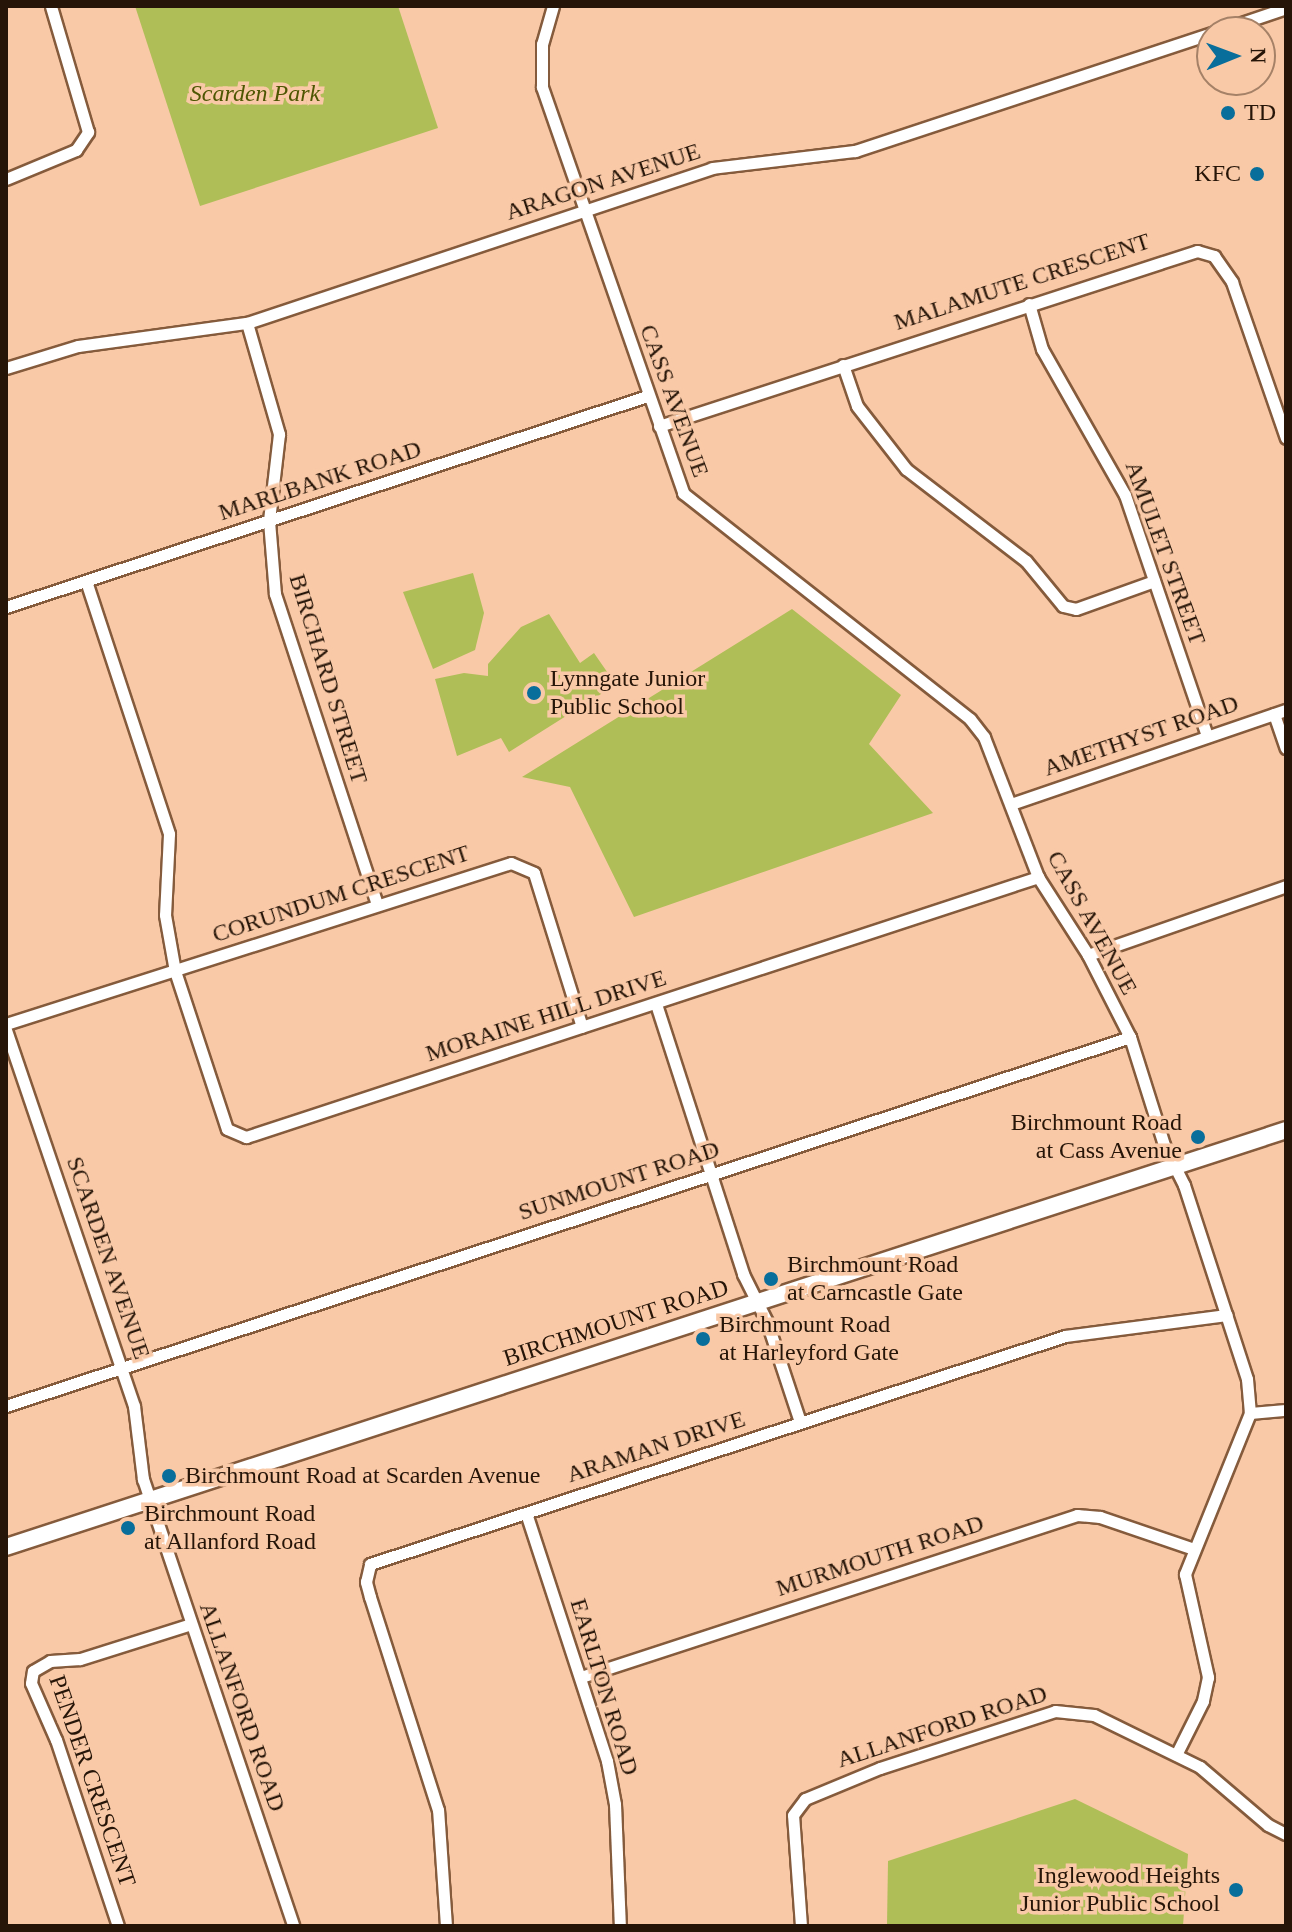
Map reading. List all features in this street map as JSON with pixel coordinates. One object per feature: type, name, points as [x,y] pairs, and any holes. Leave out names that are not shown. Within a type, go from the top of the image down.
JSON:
[{"type":"main road","name":"BIRCHMOUNT ROAD","points":[[6,1547],[151,1503],[1286,1130]]},
{"type":"street","points":[[6,179],[76,150],[88,132],[51,6]]},
{"type":"street","name":"CASS AVENUE","points":[[553,6],[539,70],[583,212],[647,396],[691,503],[970,719],[995,756],[1038,877],[1088,955],[1130,1037],[1163,1142],[1176,1165],[1247,1379],[1250,1413],[1185,1574],[1188,1600],[1206,1652],[1208,1677],[1203,1701],[1176,1755]]},
{"type":"street","name":"ARAGON AVENUE","points":[[1263,16],[1286,8]]},
{"type":"street","name":"ARAGON AVENUE","points":[[6,368],[78,346],[247,323],[712,168],[855,151],[1196,39]]},
{"type":"street","name":"MALAMUTE CRESCENT","points":[[659,426],[1167,257],[1197,251],[1214,256],[1232,282],[1286,438]]},
{"type":"street","name":"AMULET STREET","points":[[1029,304],[1042,349],[1125,495],[1207,736]]},
{"type":"street","name":"BIRCHARD STREET","points":[[247,323],[268,380],[279,434],[269,521],[275,594],[377,904]]},
{"type":"street","points":[[843,365],[857,406],[906,469],[1026,561],[1063,606],[1076,609],[1154,581]]},
{"type":"street","name":"MARLBANK ROAD","points":[[6,607],[647,396]]},
{"type":"street","name":"MORAINE HILL DRIVE","points":[[86,581],[169,834],[165,915],[175,971],[227,1129],[246,1137],[1038,877]]},
{"type":"street","points":[[1280,712],[1286,748]]},
{"type":"street","name":"AMETHYST ROAD","points":[[1011,804],[1280,712]]},
{"type":"street","name":"CORUNDUM CRESCENT","points":[[6,1024],[511,863],[526,865],[534,873],[582,1027]]},
{"type":"street","points":[[1088,955],[1286,886]]},
{"type":"street","points":[[656,1004],[712,1175],[800,1422]]},
{"type":"street","name":"SCARDEN AVENUE","points":[[6,1030],[134,1406],[138,1456],[151,1503]]},
{"type":"street","name":"SUNMOUNT ROAD","points":[[6,1406],[1130,1037]]},
{"type":"street","name":"ARAMAN DRIVE","points":[[446,1926],[440,1819],[432,1782],[366,1572],[378,1558],[526,1513],[1065,1336],[1227,1315]]},
{"type":"street","points":[[1250,1413],[1286,1410]]},
{"type":"street","name":"ALLANFORD ROAD","points":[[151,1503],[293,1926]]},
{"type":"street","name":"EARLTON ROAD","points":[[526,1513],[581,1677],[613,1790],[620,1926]]},
{"type":"street","name":"MURMOUTH ROAD","points":[[581,1677],[1077,1515],[1100,1517],[1194,1549]]},
{"type":"street","name":"PENDER CRESCENT","points":[[118,1926],[56,1740],[31,1683],[33,1671],[50,1661],[80,1659],[191,1624]]},
{"type":"street","name":"ALLANFORD ROAD","points":[[801,1926],[793,1815],[815,1793],[1069,1709],[1120,1726],[1222,1781],[1268,1825],[1286,1834]]},
{"type":"green space","name":"Scarden Park","points":[[135,6],[398,6],[438,128],[200,206]]},
{"type":"green space","points":[[473,573],[484,613],[475,650],[433,669],[403,592]]},
{"type":"green space","points":[[792,609],[901,695],[869,744],[933,813],[634,917],[570,787],[522,777]]},
{"type":"green space","points":[[549,614],[580,663],[594,653],[612,679],[601,694],[509,752],[501,738],[457,756],[435,679],[464,673],[488,676],[488,664],[521,627]]},
{"type":"green space","points":[[1075,1799],[1188,1854],[1183,1926],[887,1926],[888,1861]]},
{"type":"place","name":"TD","points":[[1228,113]]},
{"type":"place","name":"KFC","points":[[1257,174]]},
{"type":"place","name":"Lynngate Junior Public School","points":[[534,693]]},
{"type":"place","name":"Birchmount Road at Cass Avenue","points":[[1198,1137]]},
{"type":"place","name":"Birchmount Road at Carncastle Gate","points":[[771,1279]]},
{"type":"place","name":"Birchmount Road at Harleyford Gate","points":[[703,1339]]},
{"type":"place","name":"Birchmount Road at Scarden Avenue","points":[[169,1476]]},
{"type":"place","name":"Birchmount Road at Allanford Road","points":[[128,1528]]},
{"type":"place","name":"Inglewood Heights Junior Public School","points":[[1236,1890]]}]
